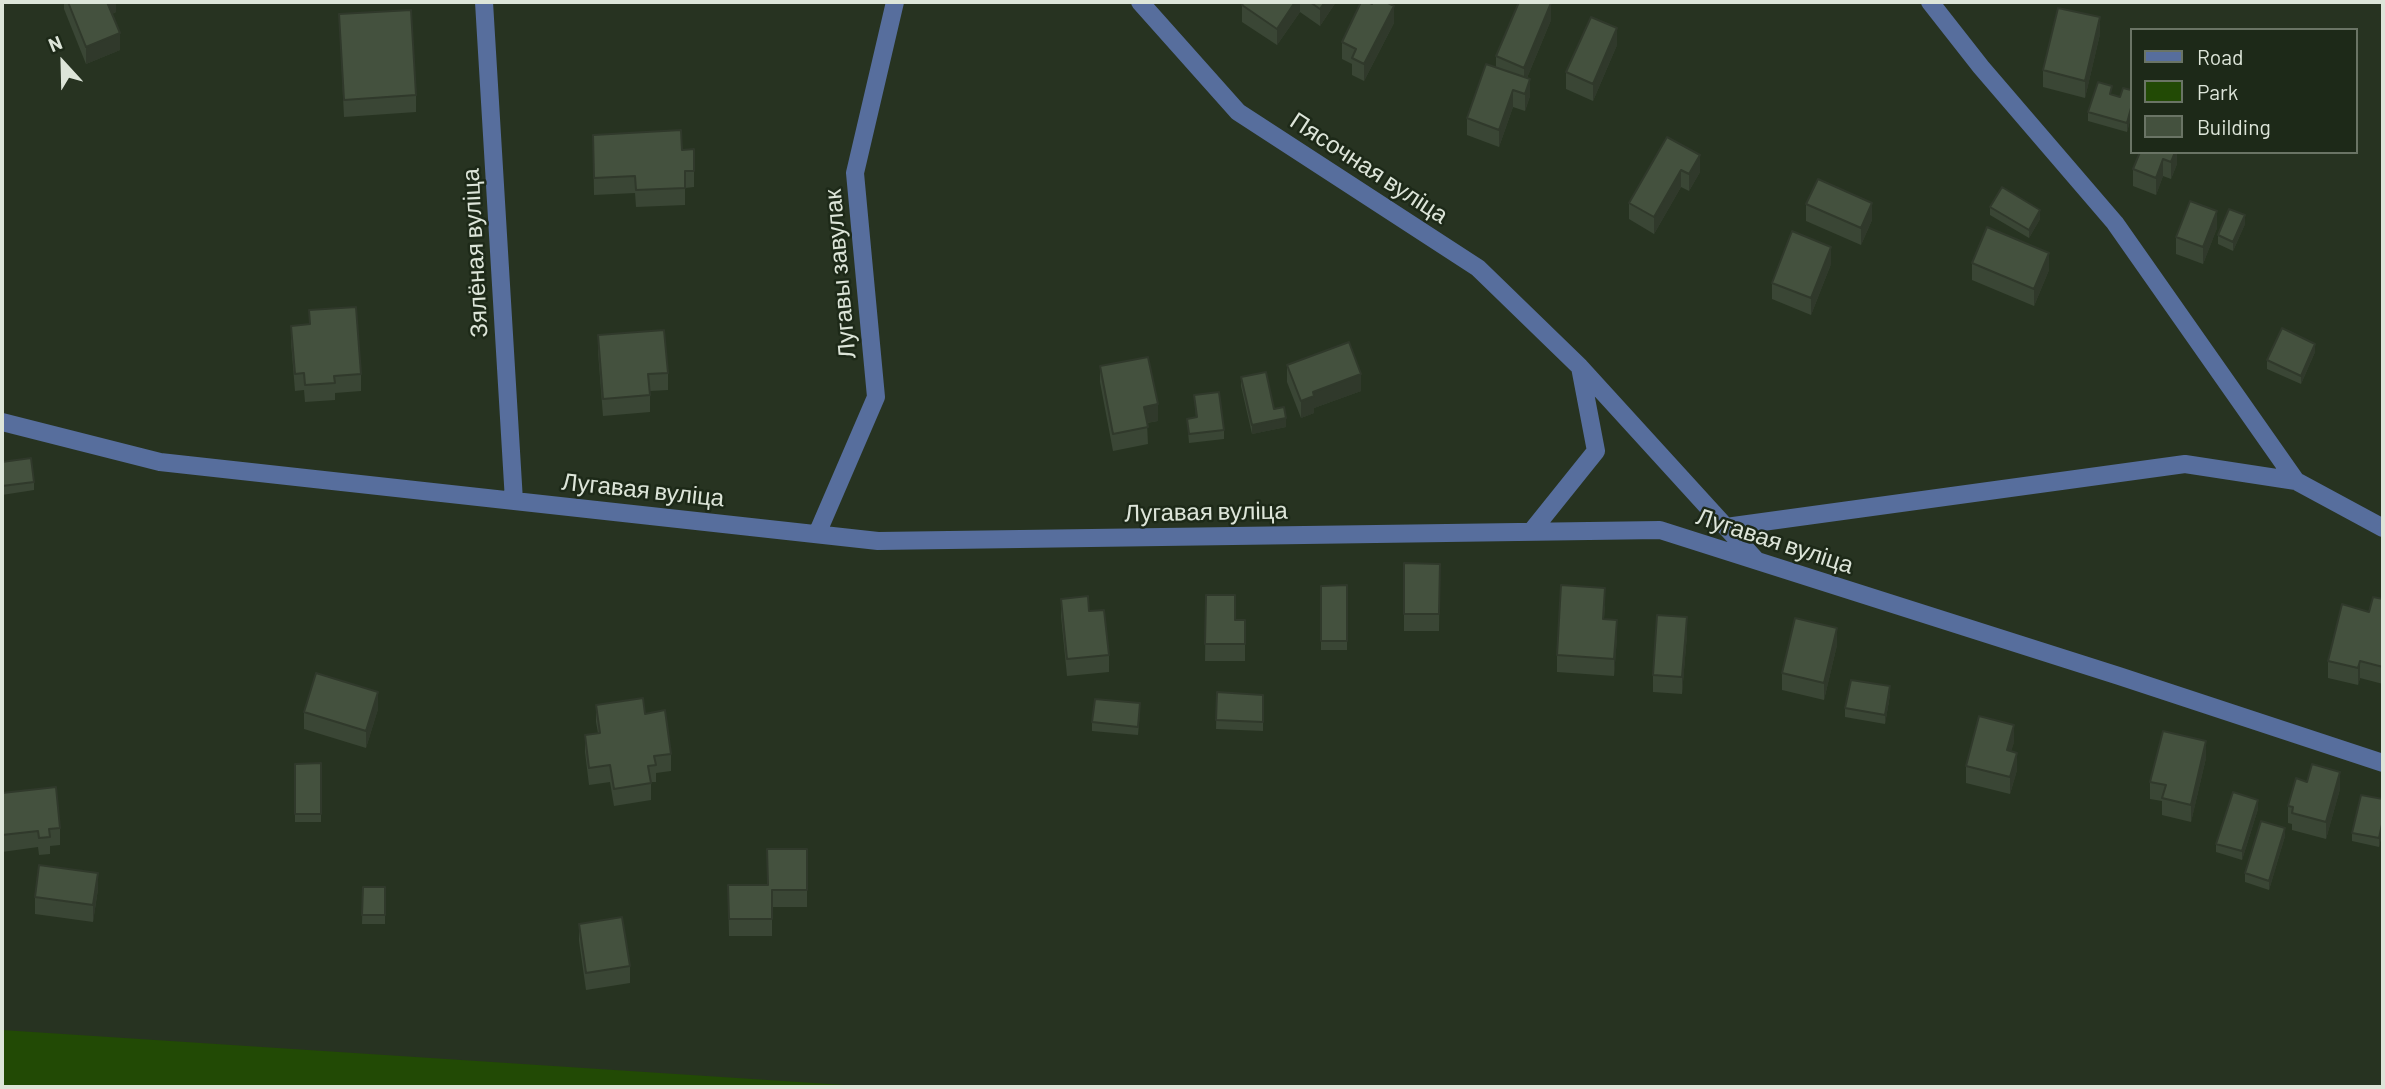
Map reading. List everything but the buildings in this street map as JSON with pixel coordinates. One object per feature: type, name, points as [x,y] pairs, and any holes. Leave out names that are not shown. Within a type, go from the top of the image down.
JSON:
[{"type":"street","name":"Зялёная вуліца","points":[[484,2],[514,501]]},
{"type":"street","name":"Лугавы завулак","points":[[817,534],[876,397],[855,173],[895,2]]},
{"type":"street","name":"Пясочная вуліца","points":[[1140,2],[1238,112],[1478,268],[1580,367],[1756,560]]},
{"type":"street","points":[[1930,2],[1981,67],[2115,223],[2296,481]]},
{"type":"street","points":[[1531,532],[1596,451],[1580,367]]},
{"type":"street","name":"Лугавая вуліца","points":[[2,422],[160,462],[878,541],[1660,530],[2383,763]]},
{"type":"street","points":[[1726,527],[2185,464],[2296,481],[2383,528]]},
{"type":"green space","points":[[2,1030],[875,1087],[2,1087]]}]
